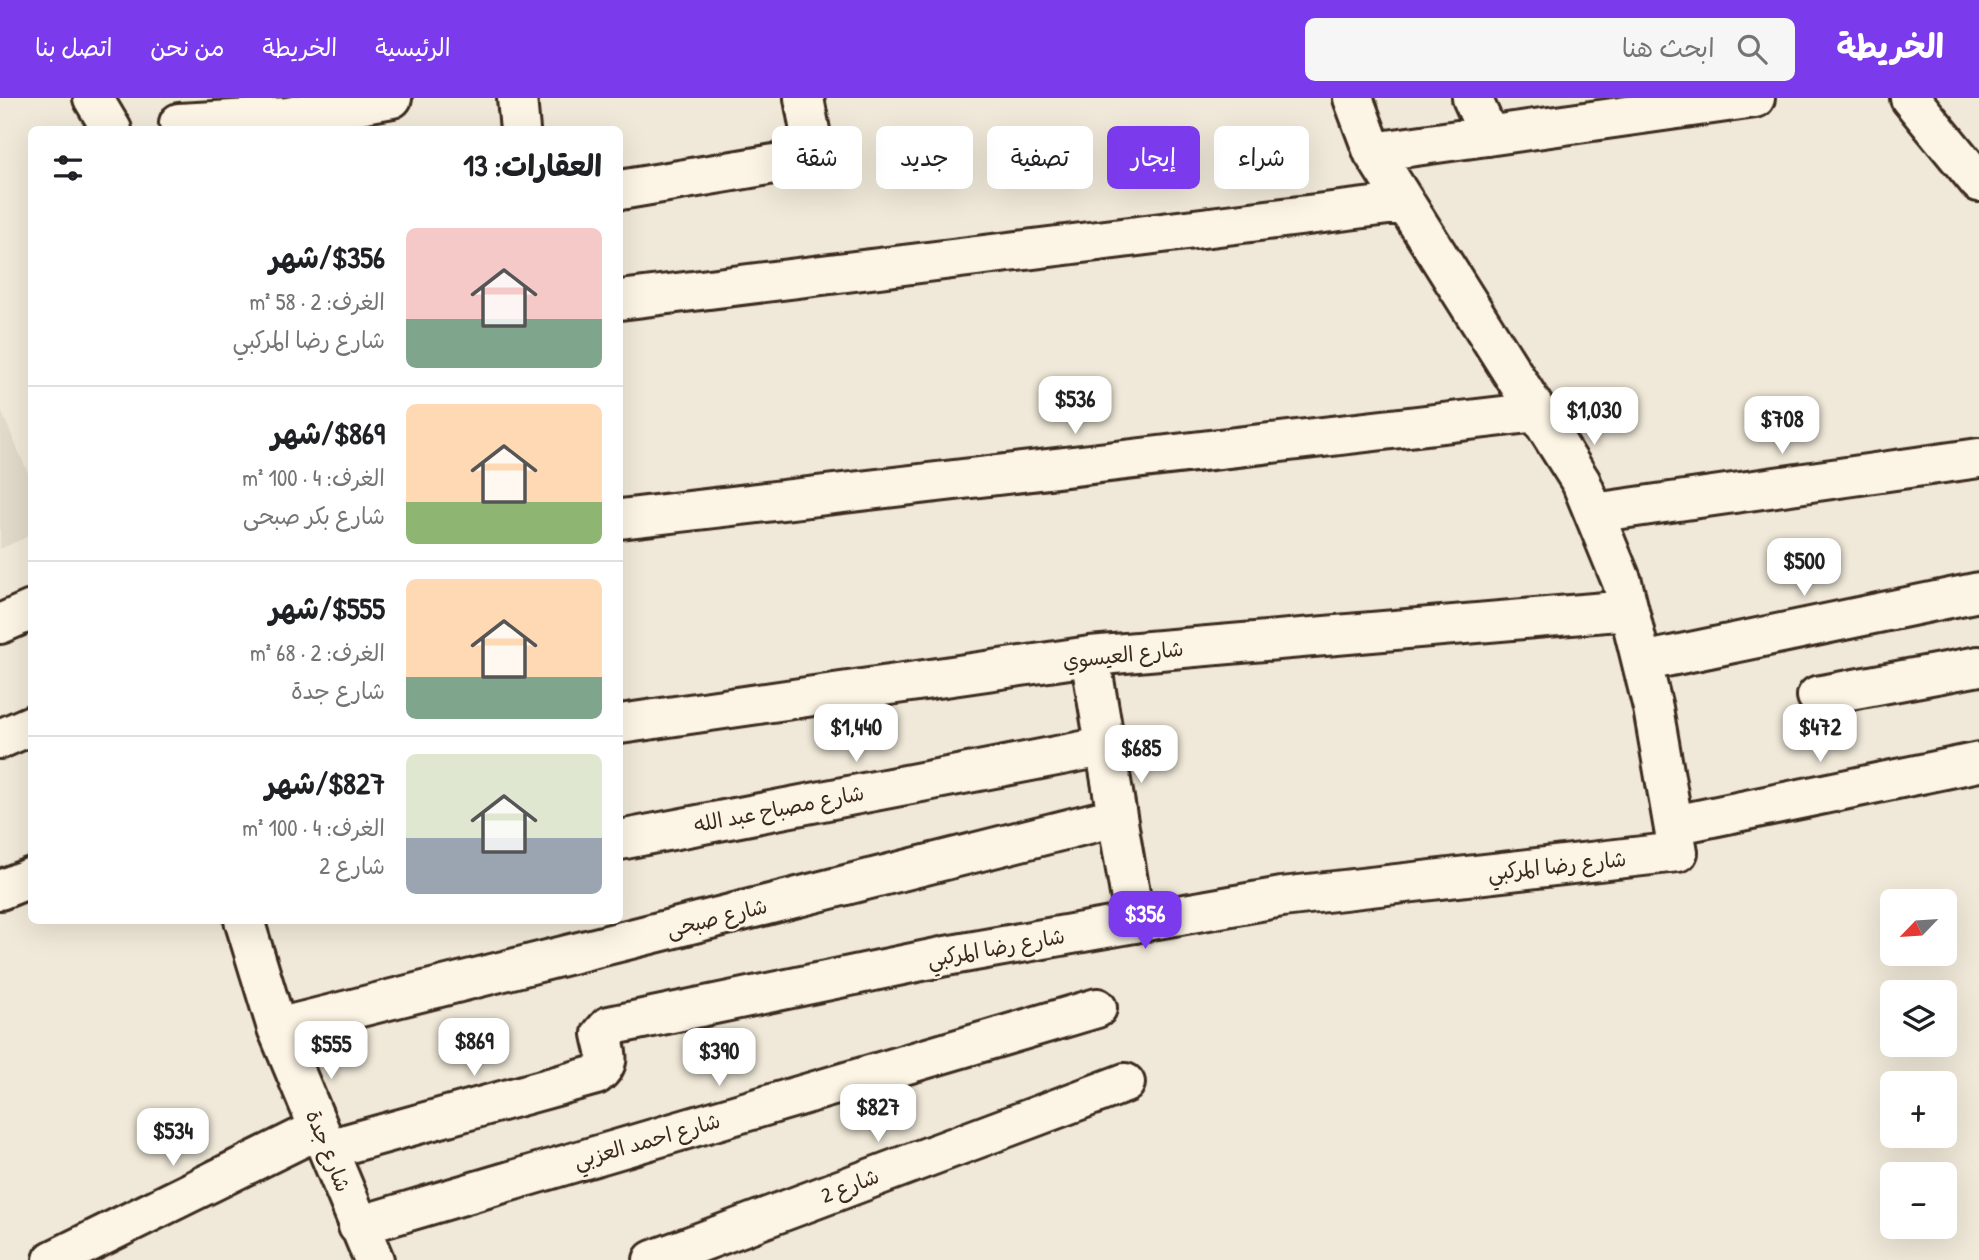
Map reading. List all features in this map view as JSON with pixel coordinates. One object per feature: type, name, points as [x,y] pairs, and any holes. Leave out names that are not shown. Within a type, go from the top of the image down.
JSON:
[{"type":"street","points":[[93,98],[110,126]]},
{"type":"street","points":[[181,117],[288,123],[392,98]]},
{"type":"street","points":[[517,98],[520,126]]},
{"type":"street","points":[[623,189],[810,158],[812,142],[804,98]]},
{"type":"street","points":[[1353,98],[1373,152],[1581,482],[1622,582],[1642,662],[1676,839]]},
{"type":"street","points":[[1472,98],[1489,136]]},
{"type":"street","points":[[1373,152],[1489,136],[1584,110],[1755,98]]},
{"type":"street","points":[[1910,98],[1979,182]]},
{"type":"street","points":[[623,300],[1405,203]]},
{"type":"street","points":[[623,519],[1537,412]]},
{"type":"street","points":[[1594,513],[1979,458]]},
{"type":"street","points":[[1642,662],[1979,592]]},
{"type":"street","name":"شارع العيسوي","points":[[623,724],[1090,656],[1629,610]]},
{"type":"street","points":[[0,624],[28,612]]},
{"type":"street","points":[[1090,656],[1103,747],[1135,923]]},
{"type":"street","points":[[1817,696],[1979,666]]},
{"type":"street","points":[[0,739],[28,727]]},
{"type":"street","name":"شارع مصباح عبد الله","points":[[623,839],[1103,747]]},
{"type":"street","name":"شارع رضا المركبي","points":[[323,1139],[596,1075],[607,1065],[609,1057],[603,1034],[609,1026],[946,956],[1282,897],[1676,839],[1979,762]]},
{"type":"street","name":"شارع صبحى","points":[[277,1028],[1116,817]]},
{"type":"street","points":[[0,890],[28,879]]},
{"type":"street","name":"شارع جدة","points":[[245,924],[277,1028],[366,1250]]},
{"type":"street","name":"شارع احمد العزبي","points":[[366,1250],[1097,1008]]},
{"type":"street","name":"شارع 2","points":[[653,1260],[1125,1083]]},
{"type":"street","points":[[53,1260],[323,1139]]},
{"type":"shaded area","points":[[0,408],[28,473],[28,536],[0,549]]}]
